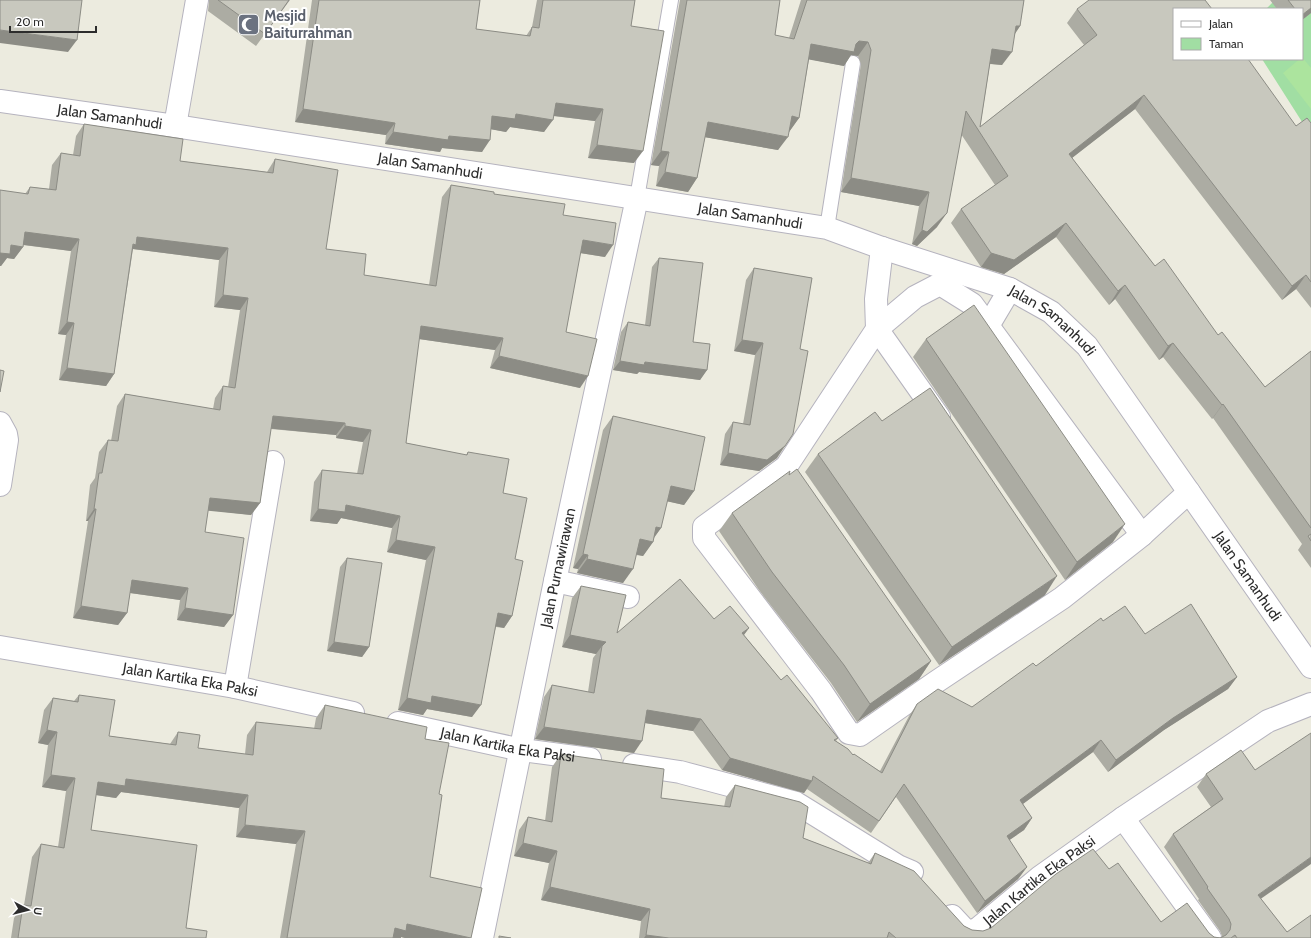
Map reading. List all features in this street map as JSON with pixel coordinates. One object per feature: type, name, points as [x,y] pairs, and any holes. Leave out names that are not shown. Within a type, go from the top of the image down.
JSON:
[{"type":"street","points":[[175,126],[197,0]]},
{"type":"street","name":"Jalan Samanhudi","points":[[0,101],[175,126],[828,228],[882,248],[1010,289],[1052,312],[1087,346],[1311,667]]},
{"type":"street","name":"Jalan Purnawirawan","points":[[482,938],[522,750],[555,581],[637,198]]},
{"type":"street","points":[[882,248],[876,299],[877,329],[950,433]]},
{"type":"street","points":[[1142,535],[972,304],[940,284],[915,297],[877,329],[786,467],[704,526],[704,538],[821,691],[849,733],[860,735],[936,682],[1062,598],[1142,535],[1189,492]]},
{"type":"street","points":[[988,326],[1010,289]]},
{"type":"street","points":[[0,423],[6,434],[7,440],[0,485]]},
{"type":"street","points":[[235,687],[273,462]]},
{"type":"street","points":[[786,467],[800,486]]},
{"type":"street","points":[[1049,578],[1062,598]]},
{"type":"street","points":[[555,581],[628,597]]},
{"type":"street","name":"Jalan Kartika Eka Paksi","points":[[0,647],[235,687],[522,750],[680,772],[796,803],[898,866],[911,871],[964,930],[975,931],[1040,877],[1123,818],[1268,722],[1311,704]]},
{"type":"street","points":[[923,663],[936,682]]},
{"type":"street","points":[[1123,818],[1210,938]]},
{"type":"lane","points":[[637,198],[671,0]]},
{"type":"lane","points":[[828,228],[853,63]]},
{"type":"green space","points":[[1275,0],[1311,0],[1311,136],[1263,60],[1303,60],[1303,8],[1267,8]]},
{"type":"green space","points":[[1303,58],[1311,68],[1311,109],[1283,73],[1298,60],[1303,60]]},
{"type":"building","points":[[0,0],[82,0],[77,40],[0,30]]},
{"type":"building","points":[[218,0],[289,0],[265,34]]},
{"type":"building","points":[[319,0],[480,0],[476,29],[530,36],[532,27],[539,28],[543,0],[635,0],[631,26],[664,31],[643,151],[597,145],[603,109],[556,103],[553,120],[516,114],[515,119],[492,116],[490,140],[449,136],[448,140],[393,132],[395,123],[303,109]]},
{"type":"building","points":[[687,0],[780,0],[775,35],[794,39],[807,0],[1024,0],[1020,26],[1016,26],[1012,52],[992,49],[980,127],[1097,35],[1077,9],[1089,0],[1205,0],[1211,8],[1173,8],[1173,60],[1249,60],[1296,126],[1307,118],[1311,123],[1311,282],[1306,275],[1292,286],[1144,95],[1069,154],[1155,266],[1164,259],[1218,335],[1222,332],[1265,387],[1311,351],[1311,528],[1223,404],[1222,405],[1173,343],[1168,346],[1125,285],[1118,291],[1066,223],[1014,260],[991,253],[961,209],[1008,176],[966,111],[947,213],[927,232],[922,230],[929,192],[851,178],[871,50],[868,42],[859,41],[856,44],[854,52],[811,44],[799,118],[792,116],[788,137],[708,122],[697,178],[665,172],[669,152],[661,151]]},
{"type":"building","points":[[1288,0],[1311,0],[1311,8],[1303,14],[1303,8],[1294,8]]},
{"type":"building","points":[[84,124],[183,139],[180,161],[273,173],[275,159],[338,170],[326,249],[366,254],[364,275],[436,286],[451,185],[494,192],[494,194],[565,204],[563,215],[616,223],[613,245],[583,240],[566,332],[597,339],[588,376],[499,356],[503,338],[421,326],[406,443],[467,455],[468,452],[509,459],[503,493],[527,498],[515,559],[523,561],[512,616],[498,613],[481,705],[432,696],[431,703],[407,698],[435,547],[396,540],[400,516],[346,505],[345,512],[318,509],[322,470],[363,474],[371,430],[345,426],[345,423],[273,416],[260,503],[210,498],[205,532],[244,538],[233,615],[185,608],[188,588],[132,580],[127,613],[81,606],[96,509],[94,509],[99,473],[102,473],[108,440],[118,441],[125,394],[220,410],[223,386],[235,388],[248,298],[223,295],[228,248],[137,237],[136,245],[133,244],[114,374],[67,368],[74,323],[67,322],[79,239],[25,232],[23,247],[11,245],[10,254],[0,253],[0,190],[28,194],[30,187],[56,190],[61,153],[80,156]]},
{"type":"building","points":[[659,258],[703,263],[693,342],[710,344],[707,370],[645,362],[644,365],[620,361],[628,322],[650,326]]},
{"type":"building","points":[[754,268],[812,278],[800,349],[808,351],[793,434],[785,446],[767,460],[728,453],[733,422],[750,425],[763,343],[742,340]]},
{"type":"building","points":[[974,305],[1125,524],[1077,562],[926,339]]},
{"type":"building","points":[[0,370],[4,371],[0,392]]},
{"type":"building","points":[[930,388],[1057,576],[952,647],[818,454],[875,412],[882,421]]},
{"type":"building","points":[[613,416],[705,437],[694,491],[671,486],[661,528],[656,527],[653,542],[640,539],[633,569],[587,559],[588,555],[583,554]]},
{"type":"building","points":[[797,469],[931,661],[870,704],[844,665],[772,572],[732,513],[790,471],[789,475]]},
{"type":"building","points":[[1311,534],[1311,541],[1308,536]]},
{"type":"building","points":[[347,558],[382,563],[369,647],[334,642]]},
{"type":"building","points":[[680,579],[714,619],[730,606],[749,628],[742,633],[781,680],[787,675],[838,738],[834,740],[848,749],[853,755],[854,754],[882,773],[917,704],[938,689],[972,707],[1033,663],[1036,666],[1101,618],[1103,621],[1125,606],[1145,634],[1191,604],[1237,677],[1173,718],[1116,760],[1101,740],[1020,800],[1032,818],[1007,836],[1027,867],[985,901],[904,784],[879,821],[813,776],[812,781],[730,758],[701,719],[647,710],[642,741],[544,727],[552,685],[594,693],[602,646],[606,642],[570,635],[581,586],[626,595],[617,633]]},
{"type":"building","points":[[79,695],[115,700],[109,736],[176,745],[178,732],[200,735],[198,748],[253,755],[256,722],[321,729],[325,705],[427,727],[425,739],[449,743],[439,794],[442,795],[430,877],[482,888],[471,938],[407,924],[406,931],[395,928],[393,938],[287,938],[305,831],[245,825],[248,795],[126,779],[125,786],[98,782],[91,830],[197,845],[186,928],[207,931],[206,938],[18,938],[23,905],[31,906],[41,844],[64,848],[75,778],[51,775],[57,732],[47,730],[53,698],[78,702]]},
{"type":"building","points":[[1311,733],[1311,857],[1258,895],[1287,932],[1311,915],[1311,938],[1237,938],[1235,935],[1231,938],[1220,938],[1226,935],[1230,930],[1231,924],[1229,919],[1207,888],[1208,887],[1173,834],[1223,799],[1206,774],[1241,750],[1255,770]]},
{"type":"building","points":[[561,754],[664,769],[661,798],[730,807],[735,785],[800,802],[808,807],[803,838],[871,864],[875,853],[914,871],[964,926],[972,930],[983,931],[991,928],[1056,874],[1093,849],[1109,869],[1118,863],[1161,922],[1187,903],[1209,933],[1214,937],[1220,938],[896,938],[889,932],[887,938],[669,938],[646,935],[650,909],[550,887],[557,851],[523,843],[528,817],[552,822]]},
{"type":"building","points":[[499,936],[511,938],[499,938]]},
{"type":"place","name":"Mesjid Baiturrahman","points":[[249,25]]}]
